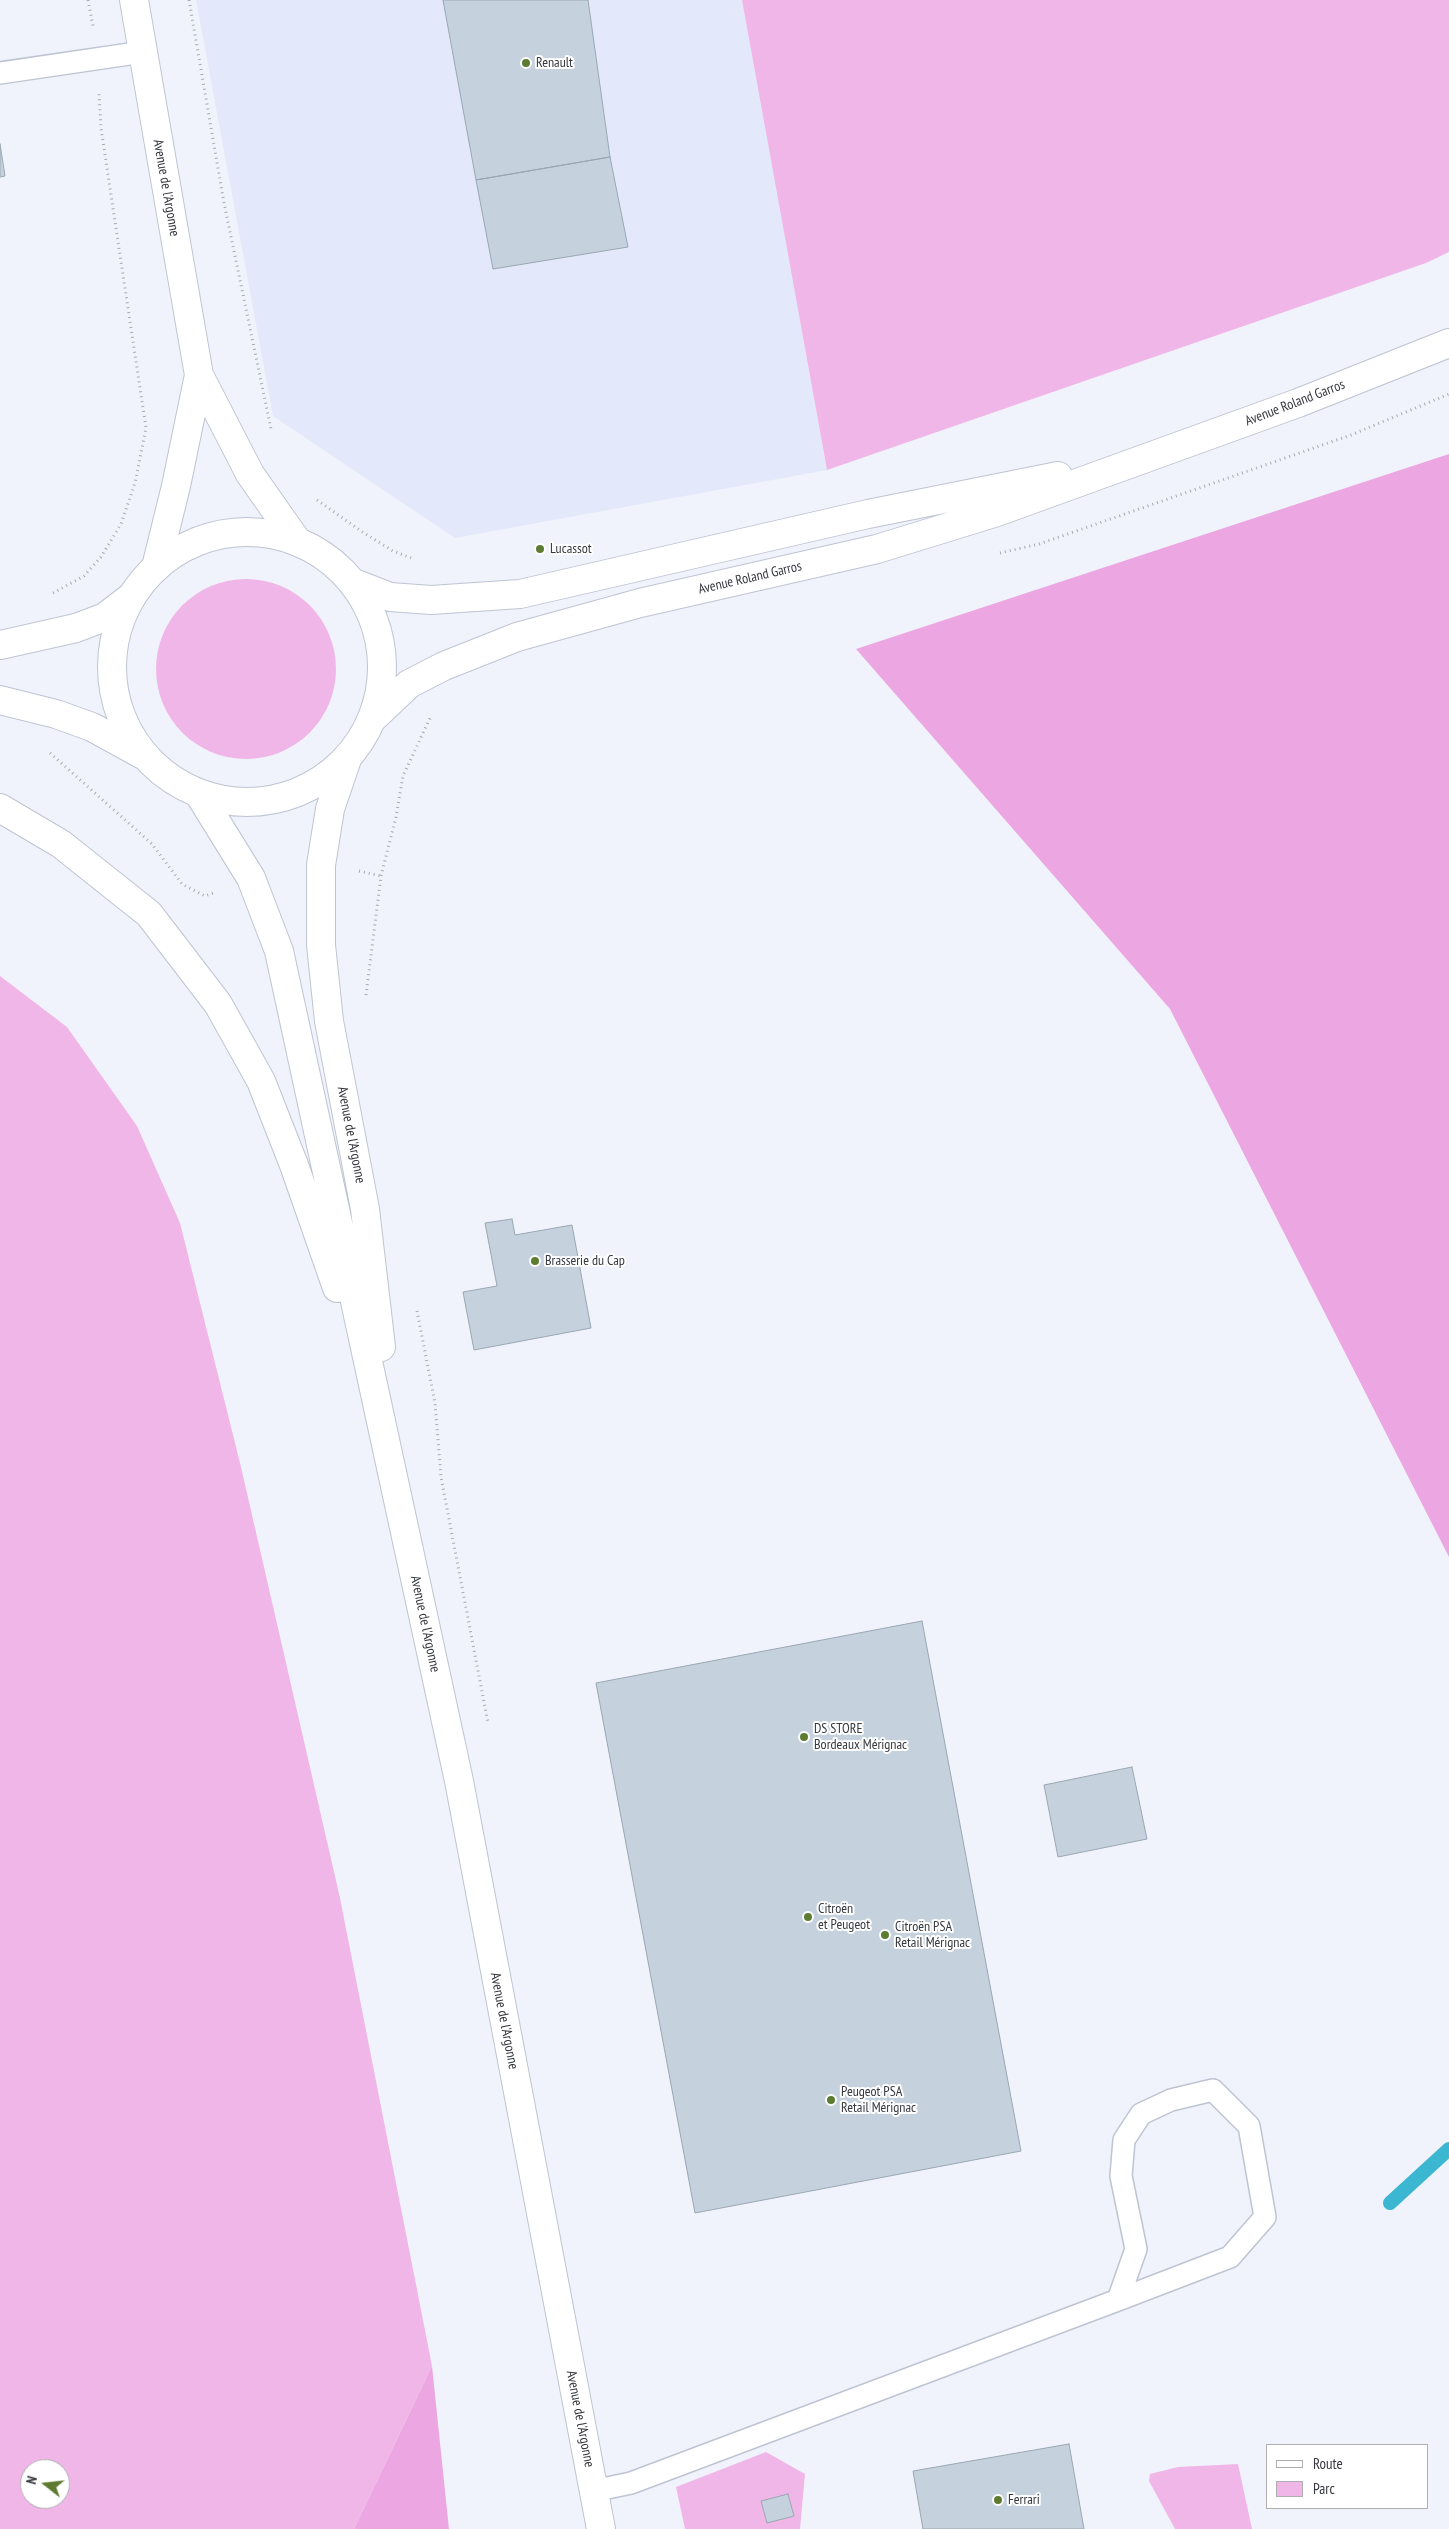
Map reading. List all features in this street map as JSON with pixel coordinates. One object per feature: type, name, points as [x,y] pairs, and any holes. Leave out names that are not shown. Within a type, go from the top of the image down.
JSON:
[{"type":"main road","name":"Avenue de l'Argonne","points":[[134,0],[199,375]]},
{"type":"main road","name":"Avenue Roland Garros","points":[[372,719],[409,684],[444,666],[517,637],[640,603],[877,549],[998,512],[1298,403],[1449,343]]},
{"type":"main road","points":[[199,375],[250,474],[297,541]]},
{"type":"main road","points":[[156,567],[176,486],[199,375]]},
{"type":"main road","name":"Avenue Roland Garros","points":[[354,583],[390,597],[431,600],[520,594],[868,514],[1140,460]]},
{"type":"main road","points":[[0,645],[76,628],[105,617],[131,598],[156,567],[187,546],[223,534],[260,532],[297,541],[328,558],[354,583],[372,614],[382,648],[381,684],[372,719],[361,740],[347,759],[324,778],[308,787],[271,800],[235,802],[199,794],[170,779],[146,757],[92,727],[56,714],[0,700]]},
{"type":"main road","points":[[131,598],[115,637],[113,680],[123,721],[146,757]]},
{"type":"main road","name":"Avenue de l'Argonne","points":[[347,759],[330,809],[321,865],[321,945],[329,1021],[365,1209],[401,1514]]},
{"type":"main road","name":"Avenue de l'Argonne","points":[[199,794],[251,878],[280,951],[459,1781],[601,2529]]},
{"type":"main road","points":[[0,808],[61,844],[149,914],[218,1004],[261,1081],[294,1165],[377,1402]]},
{"type":"lane","points":[[0,73],[143,52]]},
{"type":"lane","points":[[593,2491],[632,2483],[1118,2300],[1230,2257],[1265,2217],[1249,2126],[1213,2090],[1171,2100],[1141,2114],[1124,2140],[1121,2176],[1136,2249],[1118,2300]]},
{"type":"path","points":[[52,593],[84,576],[101,557],[121,524],[135,484],[146,428],[101,128],[96,59],[88,0]]},
{"type":"path","points":[[189,0],[224,203],[273,438]]},
{"type":"path","points":[[312,496],[364,533],[394,551],[415,560],[420,565]]},
{"type":"path","points":[[44,748],[70,769],[152,844],[182,884],[205,896],[221,891]]},
{"type":"path","points":[[365,1002],[381,876]]},
{"type":"path","points":[[416,1306],[435,1402],[441,1477],[489,1731]]},
{"type":"shaded area","points":[[196,0],[742,0],[827,470],[455,538],[273,416]]},
{"type":"shaded area","points":[[1449,454],[1449,1557],[1170,1009],[856,649]]},
{"type":"shaded area","points":[[432,2366],[449,2529],[354,2529]]},
{"type":"green space","points":[[742,0],[1449,0],[1449,252],[1426,263],[827,470]]},
{"type":"green space","points":[[255,579],[264,580],[289,589],[310,605],[326,626],[335,651],[335,687],[326,712],[310,733],[289,749],[281,752],[264,758],[237,759],[228,758],[203,749],[176,726],[166,712],[157,687],[156,660],[157,651],[166,626],[189,599],[203,589],[228,580]]},
{"type":"green space","points":[[0,976],[67,1027],[137,1126],[180,1223],[241,1467],[340,1898],[432,2366],[354,2529],[0,2529]]},
{"type":"green space","points":[[766,2452],[805,2474],[800,2529],[685,2529],[676,2487]]},
{"type":"green space","points":[[1238,2464],[1252,2529],[1175,2529],[1149,2481],[1150,2474],[1178,2467]]},
{"type":"building","name":"Renault","points":[[443,0],[588,0],[610,157],[476,180]]},
{"type":"building","points":[[0,144],[5,176],[0,177]]},
{"type":"building","points":[[610,157],[628,247],[493,269],[476,180]]},
{"type":"building","name":"Brasserie du Cap","points":[[512,1219],[515,1235],[572,1225],[591,1328],[474,1350],[463,1292],[497,1286],[485,1223]]},
{"type":"building","name":"Citroën et Peugeot","points":[[922,1621],[1021,2151],[695,2213],[596,1683]]},
{"type":"building","points":[[1132,1767],[1147,1839],[1058,1857],[1044,1785]]},
{"type":"building","name":"Ferrari","points":[[1069,2444],[1084,2529],[923,2529],[913,2471]]},
{"type":"building","points":[[788,2494],[794,2516],[767,2523],[761,2501]]},
{"type":"waterway","points":[[1390,2203],[1449,2149]]},
{"type":"place","name":"Renault","points":[[526,63]]},
{"type":"place","name":"Lucassot","points":[[540,549]]},
{"type":"place","name":"Brasserie du Cap","points":[[535,1261]]},
{"type":"place","name":"DS STORE Bordeaux Mérignac","points":[[804,1737]]},
{"type":"place","name":"Citroën et Peugeot","points":[[808,1917]]},
{"type":"place","name":"Citroën PSA Retail Mérignac","points":[[885,1935]]},
{"type":"place","name":"Peugeot PSA Retail Mérignac","points":[[831,2100]]},
{"type":"place","name":"Ferrari","points":[[998,2500]]}]
